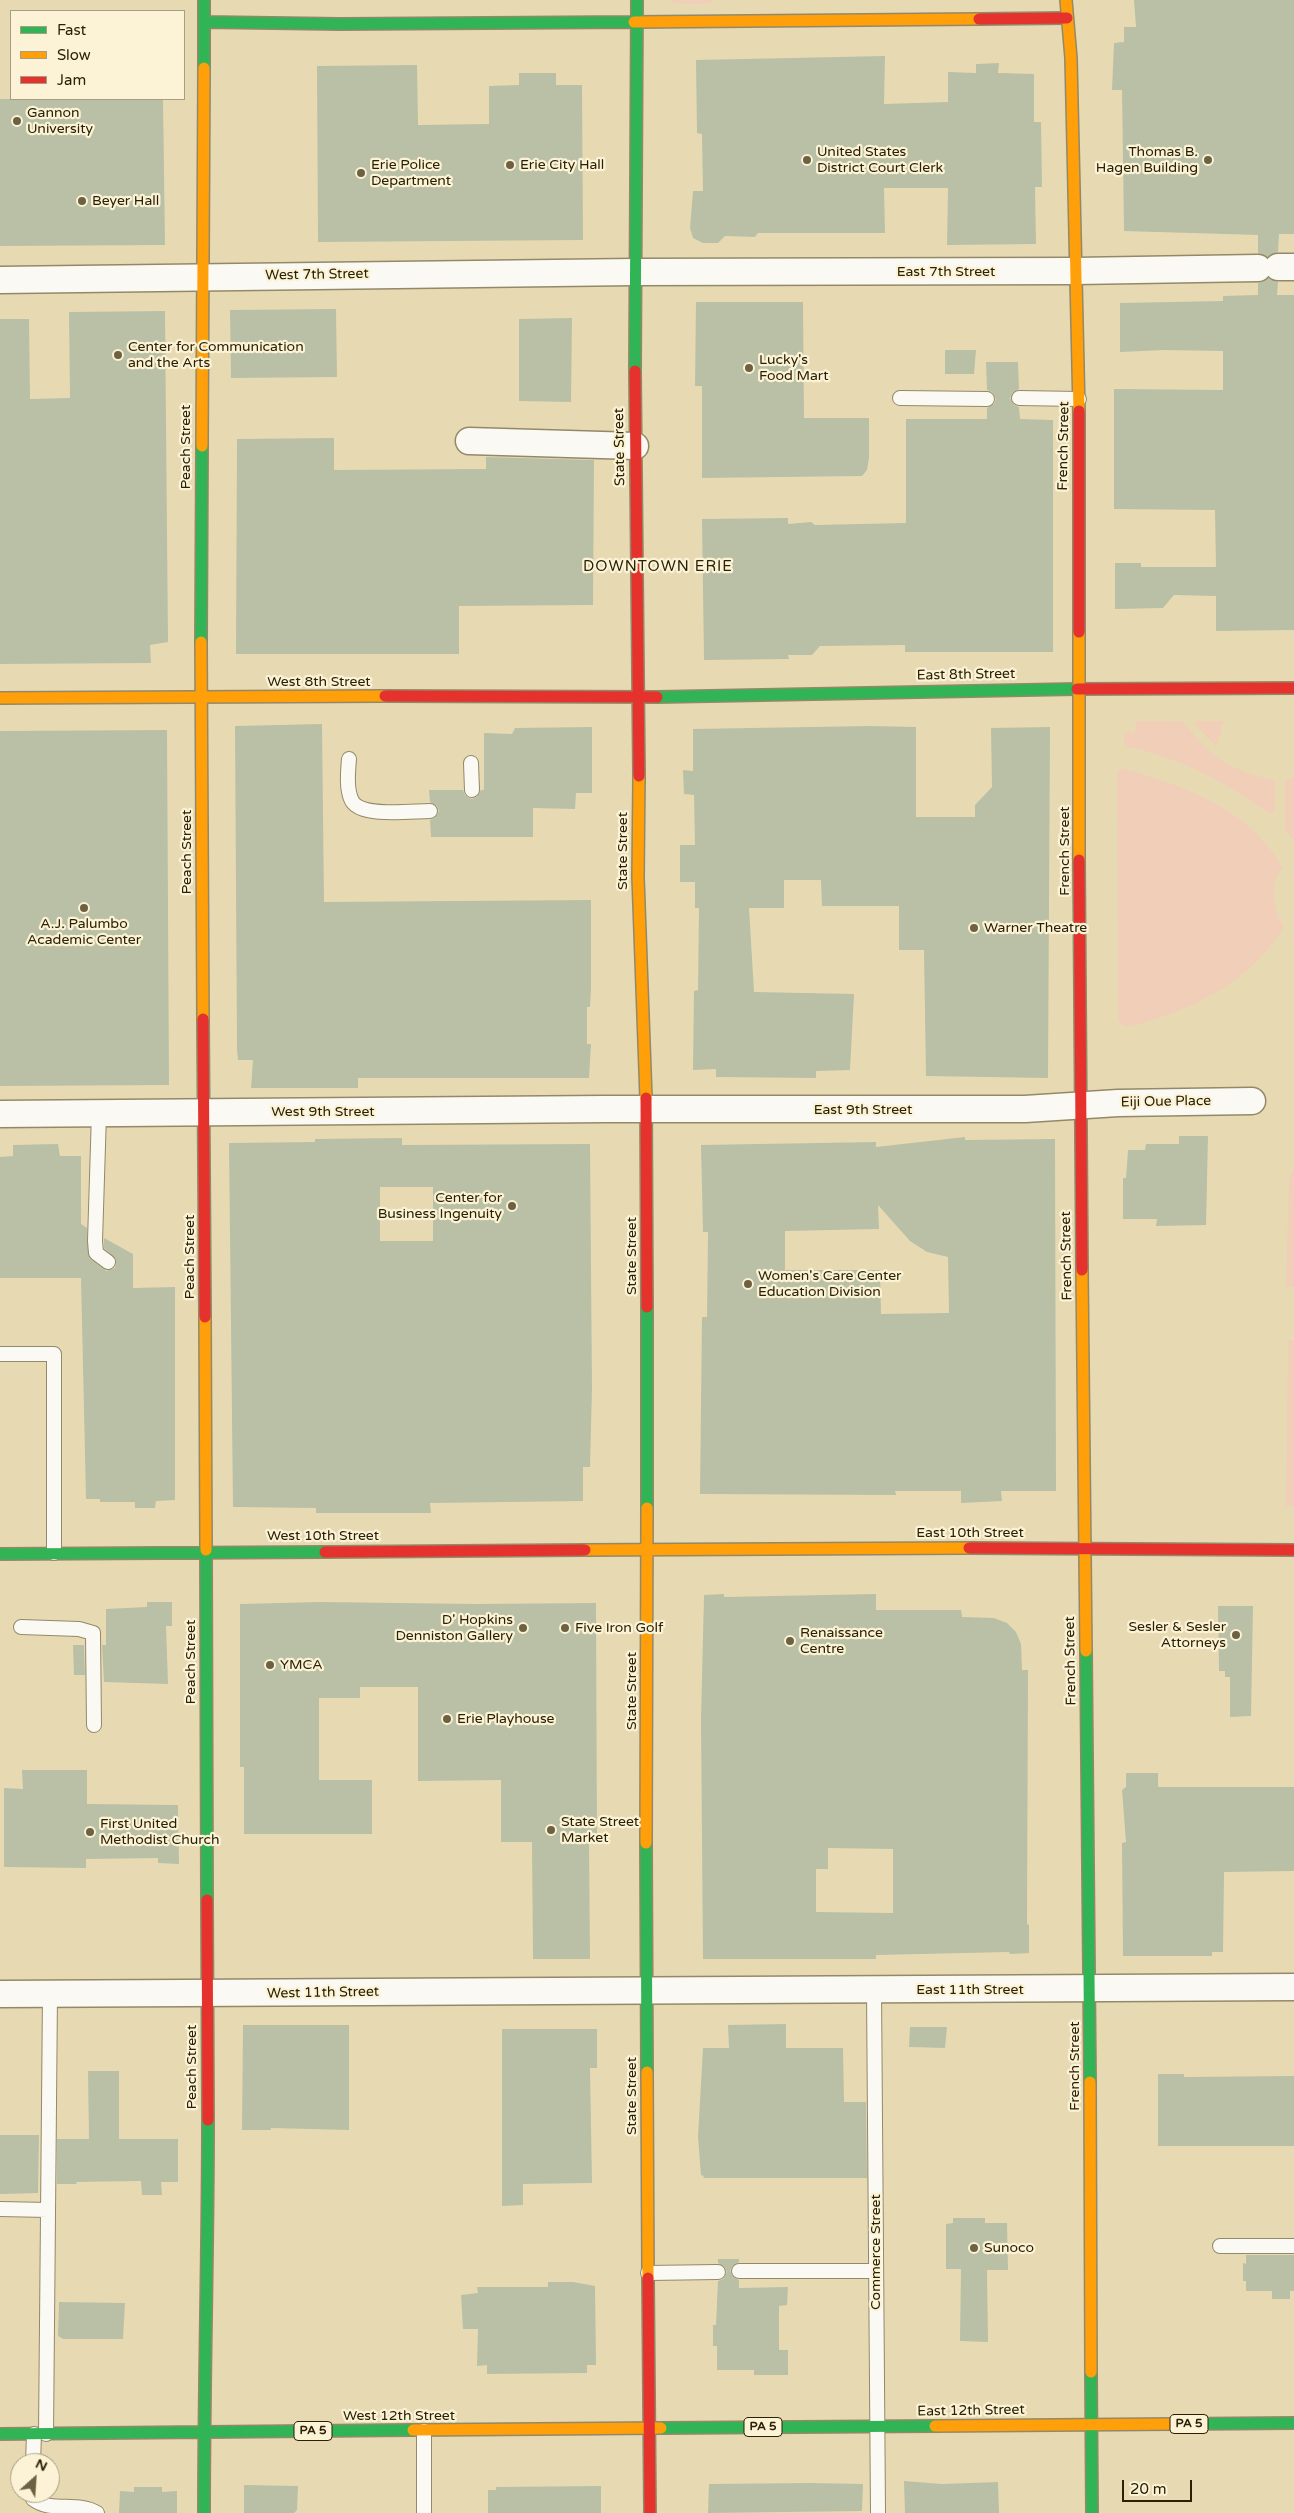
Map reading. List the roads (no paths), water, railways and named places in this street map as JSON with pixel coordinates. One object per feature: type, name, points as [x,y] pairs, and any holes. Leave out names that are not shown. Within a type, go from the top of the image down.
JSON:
[{"type":"main road","name":"Peach Street","points":[[204,0],[201,698],[208,2280],[203,2432],[204,2513]]},
{"type":"main road","name":"State Street","points":[[637,0],[634,272],[638,877],[646,1110],[646,1989],[650,2513]]},
{"type":"main road","name":"French Street","points":[[1066,0],[1072,58],[1079,399],[1080,1105],[1092,2513]]},
{"type":"main road","points":[[204,22],[340,24],[1067,18]]},
{"type":"main road","name":"East 8th Street","points":[[638,696],[1080,689],[1294,688]]},
{"type":"main road","name":"West 8th Street","points":[[0,698],[638,696]]},
{"type":"main road","name":"East 10th Street","points":[[647,1550],[1085,1547],[1294,1550]]},
{"type":"main road","name":"West 10th Street","points":[[0,1554],[647,1550]]},
{"type":"main road","name":"East 12th Street","points":[[649,2429],[1294,2423]]},
{"type":"main road","name":"West 12th Street","points":[[0,2434],[649,2429]]},
{"type":"street","name":"East 7th Street","points":[[634,272],[1076,271],[1277,268]]},
{"type":"street","name":"West 7th Street","points":[[0,280],[634,272]]},
{"type":"street","points":[[469,441],[635,446]]},
{"type":"street","name":"Eiji Oue Place","points":[[1080,1105],[1252,1101]]},
{"type":"street","name":"East 9th Street","points":[[646,1110],[1025,1109],[1080,1105]]},
{"type":"street","name":"West 9th Street","points":[[0,1114],[646,1110]]},
{"type":"street","name":"East 11th Street","points":[[646,1989],[874,1990],[1294,1987]]},
{"type":"street","name":"West 11th Street","points":[[0,1994],[206,1994],[646,1989]]},
{"type":"lane","points":[[900,398],[987,398]]},
{"type":"lane","points":[[1019,398],[1079,399]]},
{"type":"lane","points":[[349,759],[349,790],[351,800],[361,809],[376,812],[430,811]]},
{"type":"lane","points":[[471,763],[472,790]]},
{"type":"lane","points":[[98,1114],[94,1241],[96,1252],[108,1262]]},
{"type":"lane","points":[[0,1354],[54,1354],[54,1553]]},
{"type":"lane","points":[[21,1627],[79,1629],[94,1633],[94,1725]]},
{"type":"lane","name":"Commerce Street","points":[[874,1990],[878,2513]]},
{"type":"lane","points":[[35,2453],[40,2434],[48,2210],[50,1994]]},
{"type":"lane","points":[[0,2209],[48,2210]]},
{"type":"lane","points":[[1220,2246],[1294,2246]]},
{"type":"lane","points":[[739,2271],[876,2271]]},
{"type":"lane","points":[[648,2272],[718,2272]]},
{"type":"lane","points":[[424,2431],[424,2513]]},
{"type":"lane","points":[[40,2503],[46,2507],[82,2508],[97,2513]]},
{"type":"place","name":"Gannon University","points":[[17,121]]},
{"type":"place","name":"United States District Court Clerk","points":[[807,160]]},
{"type":"place","name":"Thomas B. Hagen Building","points":[[1208,160]]},
{"type":"place","name":"Erie City Hall","points":[[510,165]]},
{"type":"place","name":"Erie Police Department","points":[[361,173]]},
{"type":"place","name":"Beyer Hall","points":[[82,201]]},
{"type":"place","name":"Center for Communication and the Arts","points":[[118,355]]},
{"type":"place","name":"Lucky's Food Mart","points":[[749,368]]},
{"type":"place","name":"A.J. Palumbo Academic Center","points":[[84,908]]},
{"type":"place","name":"Warner Theatre","points":[[974,928]]},
{"type":"place","name":"Center for Business Ingenuity","points":[[512,1206]]},
{"type":"place","name":"Women's Care Center Education Division","points":[[748,1284]]},
{"type":"place","name":"D' Hopkins Denniston Gallery","points":[[523,1628]]},
{"type":"place","name":"Five Iron Golf","points":[[565,1628]]},
{"type":"place","name":"Sesler & Sesler Attorneys","points":[[1236,1635]]},
{"type":"place","name":"Renaissance Centre","points":[[790,1641]]},
{"type":"place","name":"YMCA","points":[[270,1665]]},
{"type":"place","name":"Erie Playhouse","points":[[447,1719]]},
{"type":"place","name":"State Street Market","points":[[551,1830]]},
{"type":"place","name":"First United Methodist Church","points":[[90,1832]]},
{"type":"place","name":"Sunoco","points":[[974,2248]]},
{"type":"district","name":"DOWNTOWN ERIE","points":[[658,567]]}]
